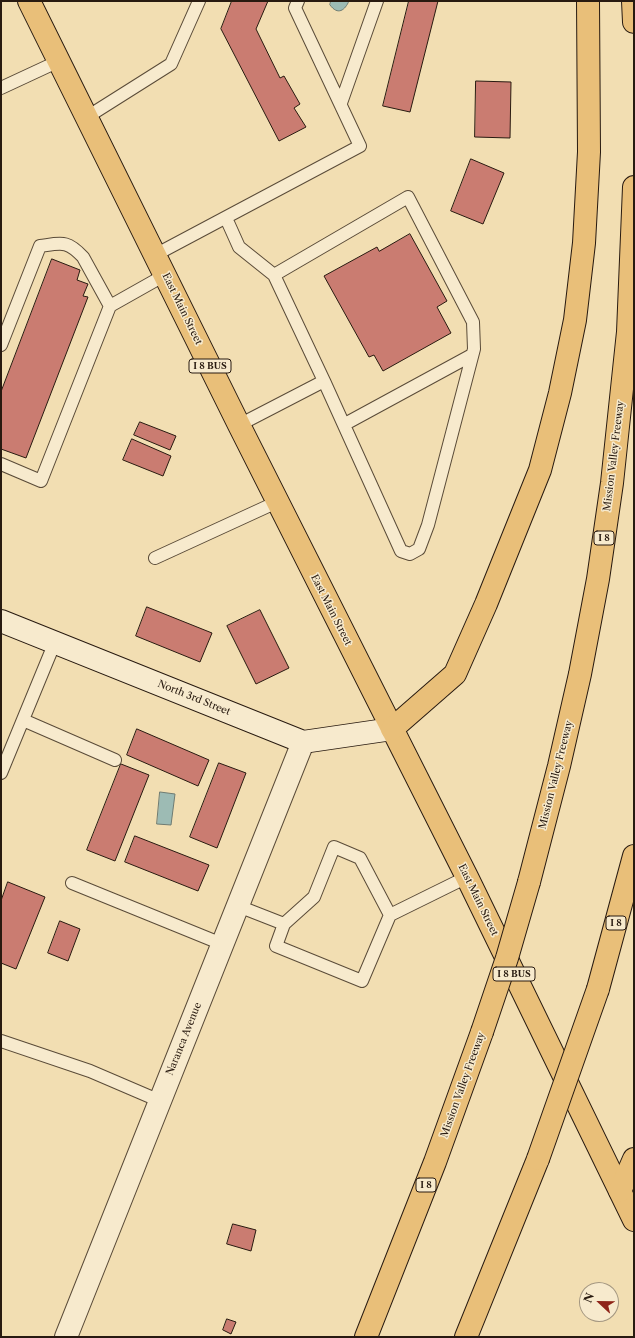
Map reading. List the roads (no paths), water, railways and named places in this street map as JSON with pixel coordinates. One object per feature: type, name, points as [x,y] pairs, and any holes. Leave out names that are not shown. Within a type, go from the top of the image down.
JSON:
[{"type":"main road","name":"East Main Street","points":[[29,1],[277,502],[467,877],[634,1220]]},
{"type":"main road","points":[[392,729],[455,674],[486,604],[540,470],[560,393],[575,320],[584,243],[588,152],[588,1]]},
{"type":"main road","points":[[633,1],[634,22]]},
{"type":"main road","name":"Mission Valley Freeway","points":[[366,1337],[435,1162],[482,1032],[507,958],[529,882],[559,766],[580,674],[598,579],[612,484],[628,332],[634,187]]},
{"type":"main road","name":"I 8","points":[[466,1337],[538,1159],[598,989],[634,856]]},
{"type":"main road","points":[[620,1191],[634,1159]]},
{"type":"street","name":"North 3rd Street","points":[[1,621],[303,742]]},
{"type":"street","points":[[303,742],[392,729]]},
{"type":"street","name":"Naranca Avenue","points":[[66,1337],[303,742]]},
{"type":"lane","points":[[87,117],[171,64],[199,1]]},
{"type":"lane","points":[[156,255],[360,146],[295,8],[298,1]]},
{"type":"lane","points":[[341,103],[377,1]]},
{"type":"lane","points":[[1,88],[59,61]]},
{"type":"lane","points":[[226,218],[239,247],[274,275],[345,424],[401,551],[410,554],[419,549],[428,525],[474,349],[473,322],[408,197],[274,275]]},
{"type":"lane","points":[[1,345],[40,246],[62,243],[70,245],[77,250],[83,257],[110,306]]},
{"type":"lane","points":[[1,464],[41,481],[110,306],[165,276]]},
{"type":"lane","points":[[345,424],[472,355]]},
{"type":"lane","points":[[239,425],[324,381]]},
{"type":"lane","points":[[155,558],[277,502]]},
{"type":"lane","points":[[1,773],[55,642]]},
{"type":"lane","points":[[23,720],[116,760]]},
{"type":"lane","points":[[390,915],[360,858],[334,847],[314,898],[284,924],[276,946],[362,981],[390,915],[467,877]]},
{"type":"lane","points":[[72,883],[222,944]]},
{"type":"lane","points":[[238,906],[284,924]]},
{"type":"lane","points":[[1,1041],[90,1071],[160,1101]]},
{"type":"water","points":[[331,1],[349,1],[343,9],[338,11],[330,5]]},
{"type":"water","points":[[160,792],[175,794],[171,825],[157,824]]}]
